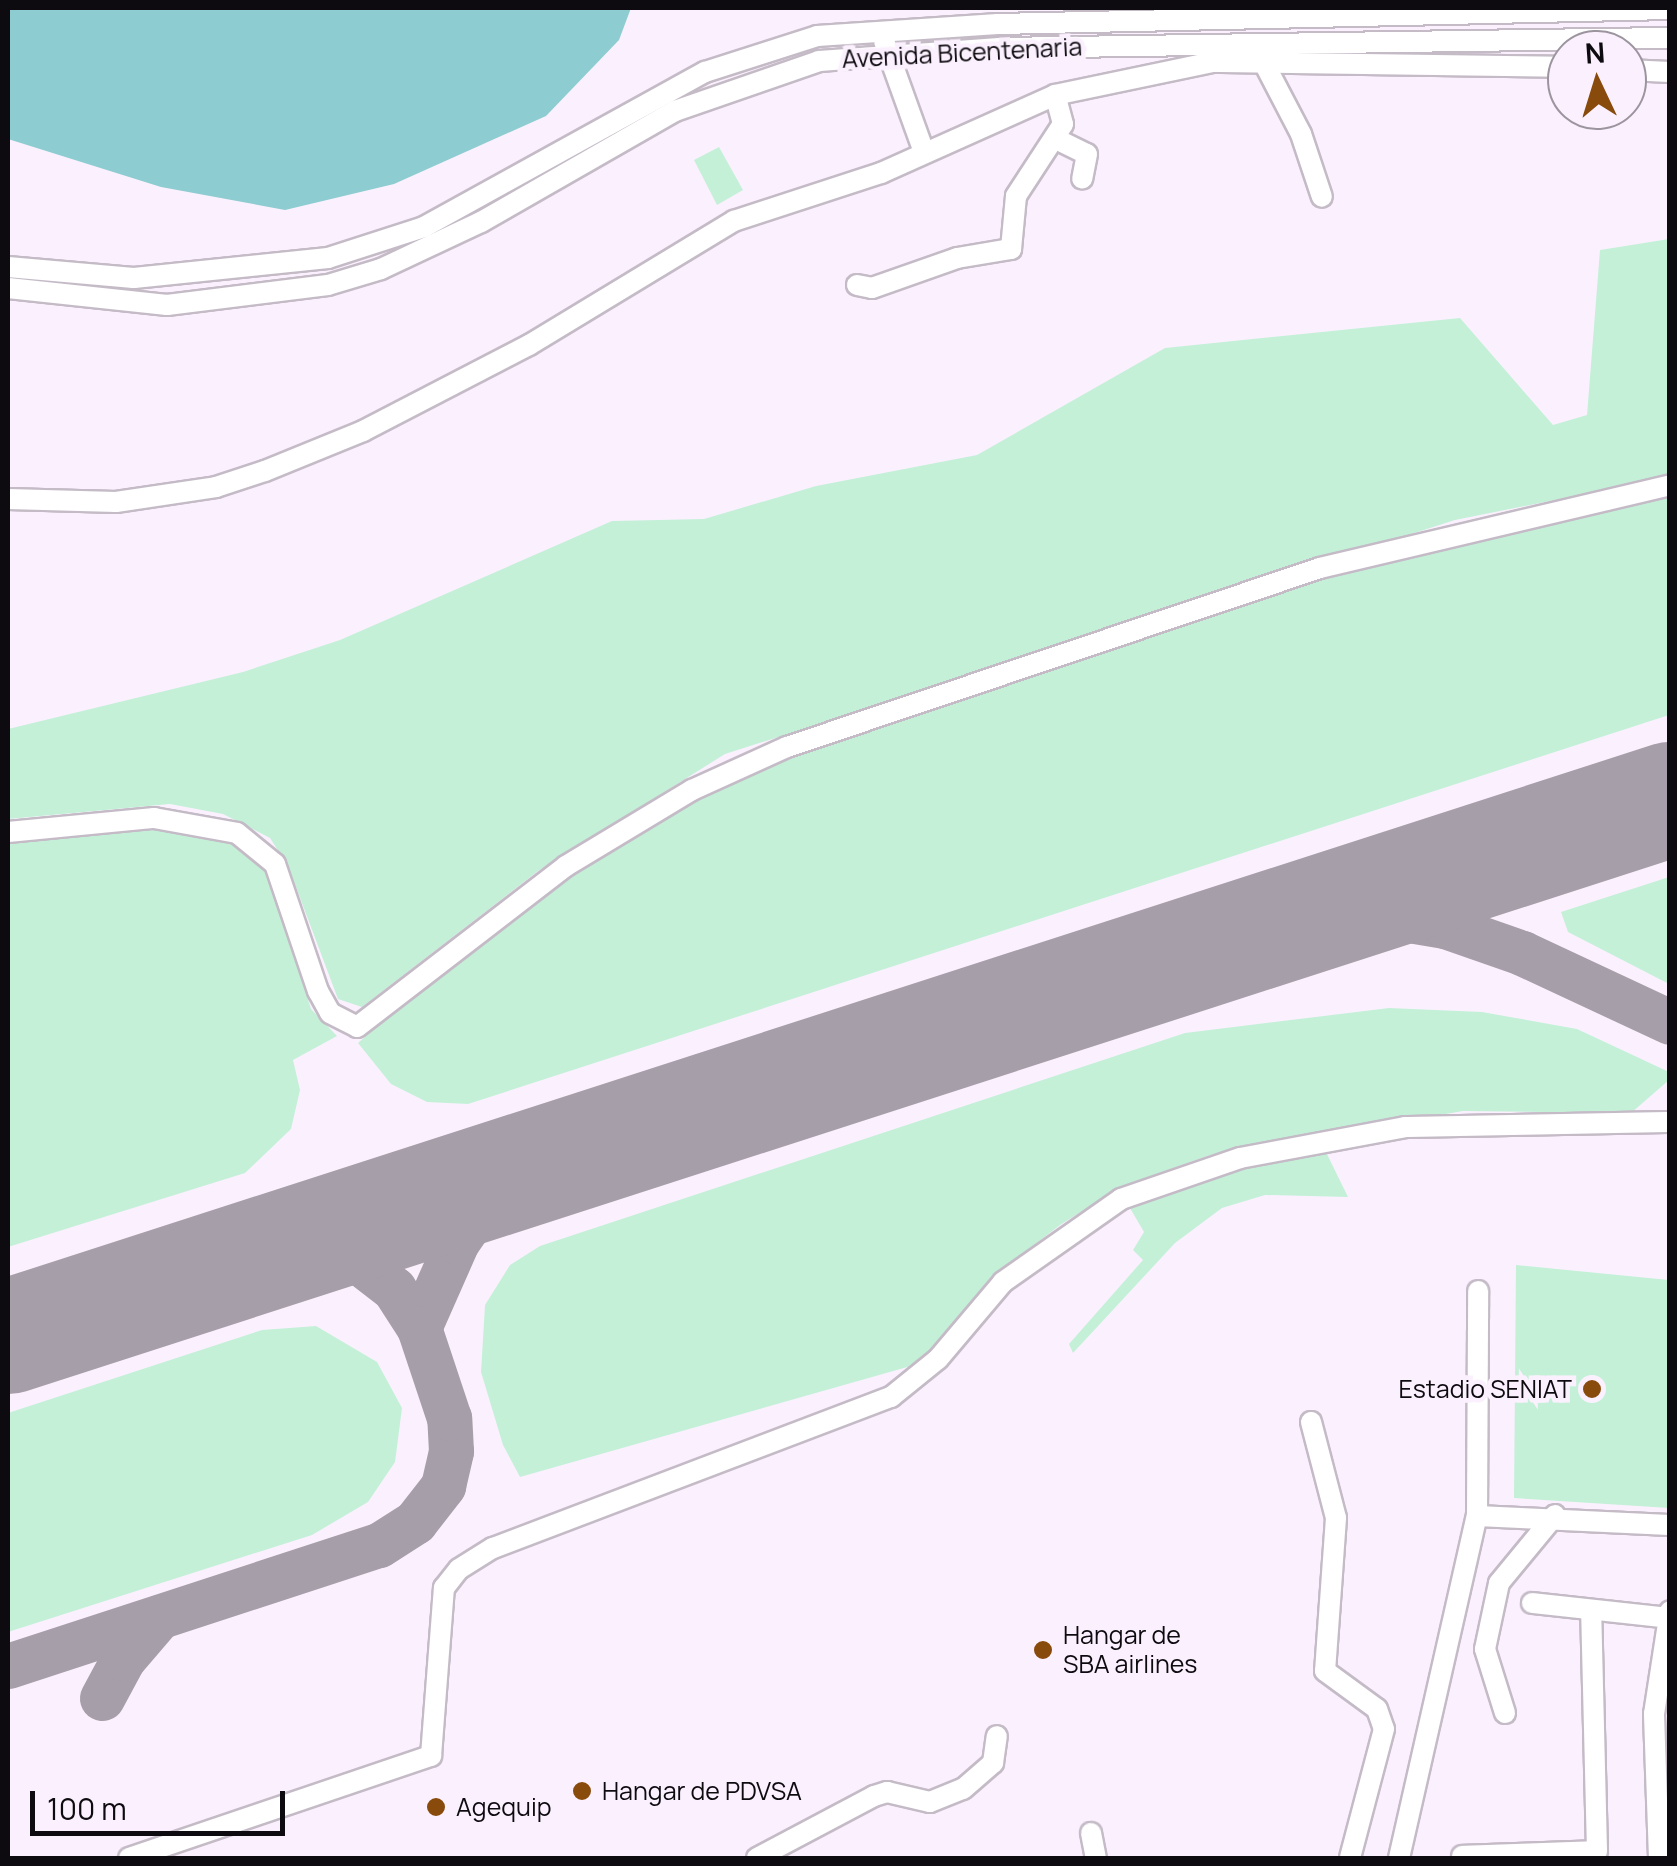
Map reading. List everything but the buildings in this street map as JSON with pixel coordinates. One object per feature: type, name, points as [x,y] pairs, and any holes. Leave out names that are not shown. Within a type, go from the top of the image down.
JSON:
[{"type":"street","name":"Avenida Bicentenaria","points":[[8,267],[134,278],[328,258],[424,227],[705,72],[817,36],[882,30],[1670,9]]},
{"type":"street","points":[[882,30],[886,52],[924,152]]},
{"type":"street","name":"Avenida Bicentenaria","points":[[8,288],[168,305],[328,286],[381,270],[481,222],[675,111],[771,74],[886,52],[1670,38]]},
{"type":"street","points":[[8,498],[116,502],[216,488],[265,471],[363,431],[529,345],[734,222],[881,174],[1055,95],[1213,62],[1547,67]]},
{"type":"street","points":[[1264,64],[1300,134],[1322,198]]},
{"type":"street","points":[[856,285],[872,288],[957,258],[1011,249],[1016,196],[1063,124],[1055,95]]},
{"type":"street","points":[[1056,139],[1087,154],[1082,179]]},
{"type":"street","points":[[8,832],[154,818],[238,833],[275,864],[330,1013],[357,1027],[566,866],[692,790],[786,746],[1320,568],[1670,485]]},
{"type":"street","points":[[129,1858],[431,1756],[444,1588],[459,1570],[493,1548],[891,1398],[938,1359],[1003,1282],[1121,1199],[1240,1158],[1405,1127],[1670,1122]]},
{"type":"street","points":[[1399,1858],[1477,1516],[1478,1290]]},
{"type":"street","points":[[1310,1422],[1336,1518],[1324,1671],[1377,1709],[1384,1729],[1350,1858]]},
{"type":"street","points":[[1477,1516],[1555,1515],[1670,1525]]},
{"type":"street","points":[[1505,1714],[1486,1649],[1499,1583],[1555,1515]]},
{"type":"street","points":[[1532,1602],[1669,1617],[1654,1714],[1659,1858]]},
{"type":"street","points":[[1462,1856],[1597,1851],[1591,1611]]},
{"type":"street","points":[[757,1858],[874,1796],[887,1792],[930,1802],[964,1789],[993,1762],[997,1736]]},
{"type":"street","points":[[1091,1833],[1096,1858]]},
{"type":"green space","points":[[719,147],[743,190],[717,205],[694,160]]},
{"type":"green space","points":[[1669,239],[1669,477],[1455,520],[725,754],[538,871],[362,1007],[338,999],[288,866],[270,838],[223,814],[170,804],[8,819],[8,729],[243,672],[340,640],[612,521],[704,519],[816,486],[977,455],[1165,348],[1460,318],[1553,425],[1587,415],[1600,250]]},
{"type":"green space","points":[[1669,494],[1669,715],[468,1104],[427,1102],[391,1084],[358,1043],[485,934],[651,820],[741,772],[1324,576]]},
{"type":"green space","points":[[176,828],[223,837],[251,853],[269,877],[311,1009],[337,1036],[293,1060],[300,1090],[291,1129],[245,1173],[8,1247],[8,843]]},
{"type":"green space","points":[[1669,877],[1669,984],[1568,932],[1561,912]]},
{"type":"green space","points":[[1389,1008],[1482,1012],[1577,1029],[1669,1072],[1669,1080],[1631,1113],[1463,1111],[1210,1155],[1120,1187],[1060,1225],[1003,1269],[925,1362],[520,1477],[503,1445],[481,1372],[485,1305],[510,1265],[540,1246],[1185,1033]]},
{"type":"green space","points":[[1325,1150],[1348,1197],[1265,1195],[1222,1208],[1175,1243],[1073,1353],[1069,1344],[1143,1260],[1133,1250],[1144,1232],[1127,1203],[1266,1158]]},
{"type":"green space","name":"Estadio SENIAT","points":[[1516,1265],[1669,1280],[1669,1508],[1514,1498]]},
{"type":"green space","points":[[316,1326],[377,1362],[402,1408],[395,1462],[368,1502],[312,1535],[8,1632],[8,1413],[262,1330]]},
{"type":"water","points":[[8,8],[631,8],[619,40],[546,116],[394,184],[285,210],[161,187],[8,139]]},
{"type":"taxiway","points":[[1298,919],[1355,911],[1445,926],[1522,953],[1670,1022]]},
{"type":"taxiway","points":[[280,1247],[309,1244],[355,1259],[394,1289],[419,1328],[457,1242],[488,1197],[524,1169]]},
{"type":"taxiway","points":[[8,1666],[379,1545],[415,1522],[443,1486],[451,1451],[449,1418],[419,1328]]},
{"type":"taxiway","points":[[102,1698],[123,1659],[159,1617]]},
{"type":"runway","points":[[8,1336],[1670,799]]},
{"type":"place","name":"Estadio SENIAT","points":[[1592,1389]]},
{"type":"place","name":"Hangar de SBA airlines","points":[[1043,1650]]},
{"type":"place","name":"Hangar de PDVSA","points":[[582,1791]]},
{"type":"place","name":"Agequip","points":[[436,1807]]}]
